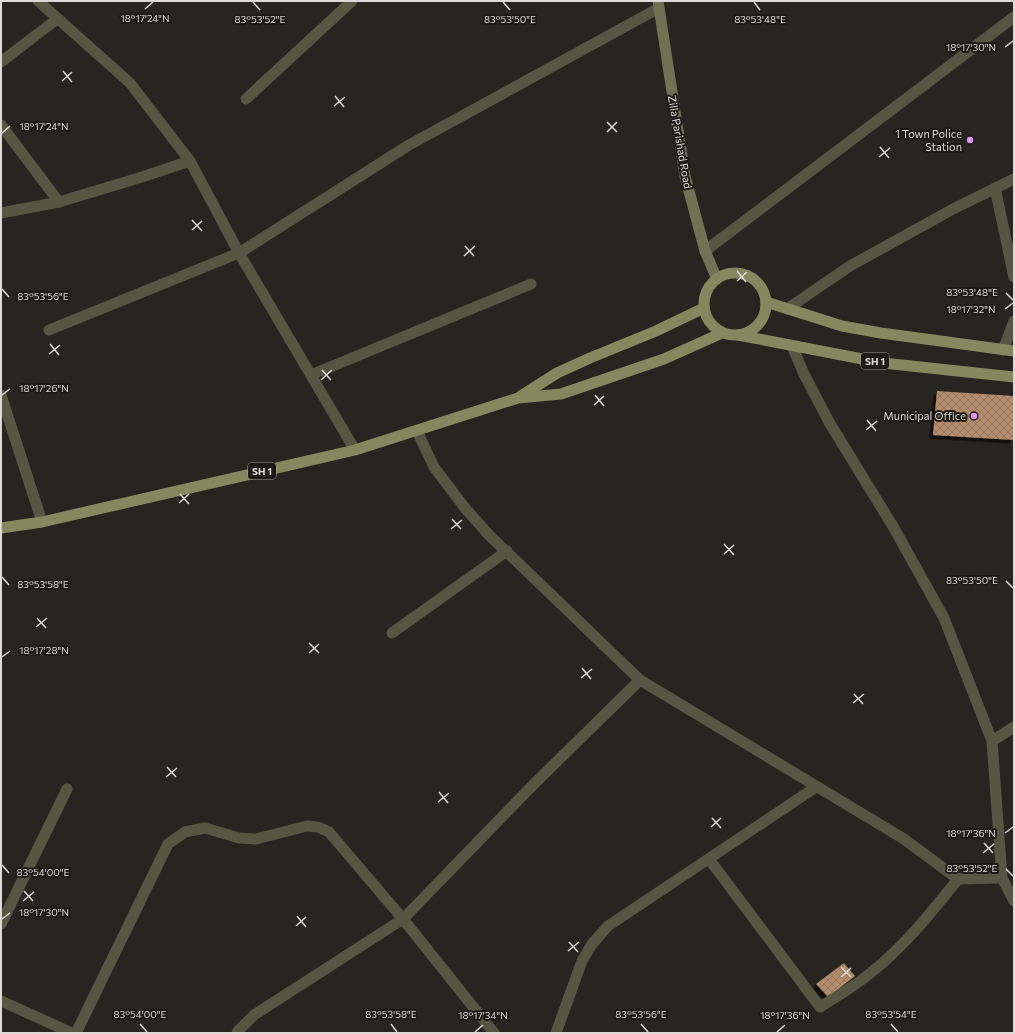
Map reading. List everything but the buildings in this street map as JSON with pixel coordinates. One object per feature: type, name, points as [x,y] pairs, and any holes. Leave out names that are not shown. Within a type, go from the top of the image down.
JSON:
[{"type":"main road","name":"Zilla Parishad Road","points":[[659,5],[685,176],[705,251],[717,279]]},
{"type":"main road","points":[[722,333],[710,323],[706,316],[704,299],[711,284],[724,275],[732,273],[748,276],[755,280],[761,287],[766,302],[763,318],[759,324],[746,334],[738,335]]},
{"type":"main road","points":[[766,302],[842,326],[881,333],[1009,350]]},
{"type":"main road","name":"SH 1","points":[[518,398],[557,373],[656,331],[704,308]]},
{"type":"main road","name":"SH 1","points":[[1,528],[42,522],[355,450],[518,398],[561,394],[664,359],[722,333],[883,363],[1014,377]]},
{"type":"street","points":[[38,1],[130,83],[190,160],[239,253],[355,450]]},
{"type":"street","points":[[246,99],[352,1]]},
{"type":"street","points":[[50,330],[239,253],[409,145],[659,5]]},
{"type":"street","points":[[705,251],[1014,17]]},
{"type":"street","points":[[1,62],[57,19]]},
{"type":"street","points":[[1,125],[59,202]]},
{"type":"street","points":[[1,213],[59,202],[142,177],[190,160]]},
{"type":"street","points":[[787,309],[850,266],[953,209],[1014,179]]},
{"type":"street","points":[[995,188],[1014,277]]},
{"type":"street","points":[[311,375],[531,284]]},
{"type":"street","points":[[1009,350],[1014,321]]},
{"type":"street","points":[[792,346],[804,374],[829,422],[894,528],[944,618],[992,741],[1002,878],[1014,901]]},
{"type":"street","points":[[1,395],[42,522]]},
{"type":"street","points":[[417,431],[434,467],[465,508],[489,535],[640,680],[904,839],[958,879],[1002,878]]},
{"type":"street","points":[[392,633],[507,551]]},
{"type":"street","points":[[237,1033],[254,1015],[404,919],[533,785],[640,680]]},
{"type":"street","points":[[992,741],[1014,727]]},
{"type":"street","points":[[556,1033],[582,960],[592,944],[608,926],[816,787]]},
{"type":"street","points":[[1,924],[67,789]]},
{"type":"street","points":[[76,1033],[168,844],[185,832],[205,828],[239,838],[256,839],[307,826],[318,826],[329,832],[404,919],[494,1033]]},
{"type":"street","points":[[709,859],[820,1007],[869,975],[902,944],[958,879]]},
{"type":"street","points":[[1,1001],[72,1033]]},
{"type":"place","name":"1 Town Police Station","points":[[970,140]]},
{"type":"place","name":"Municipal Office","points":[[974,416]]}]
